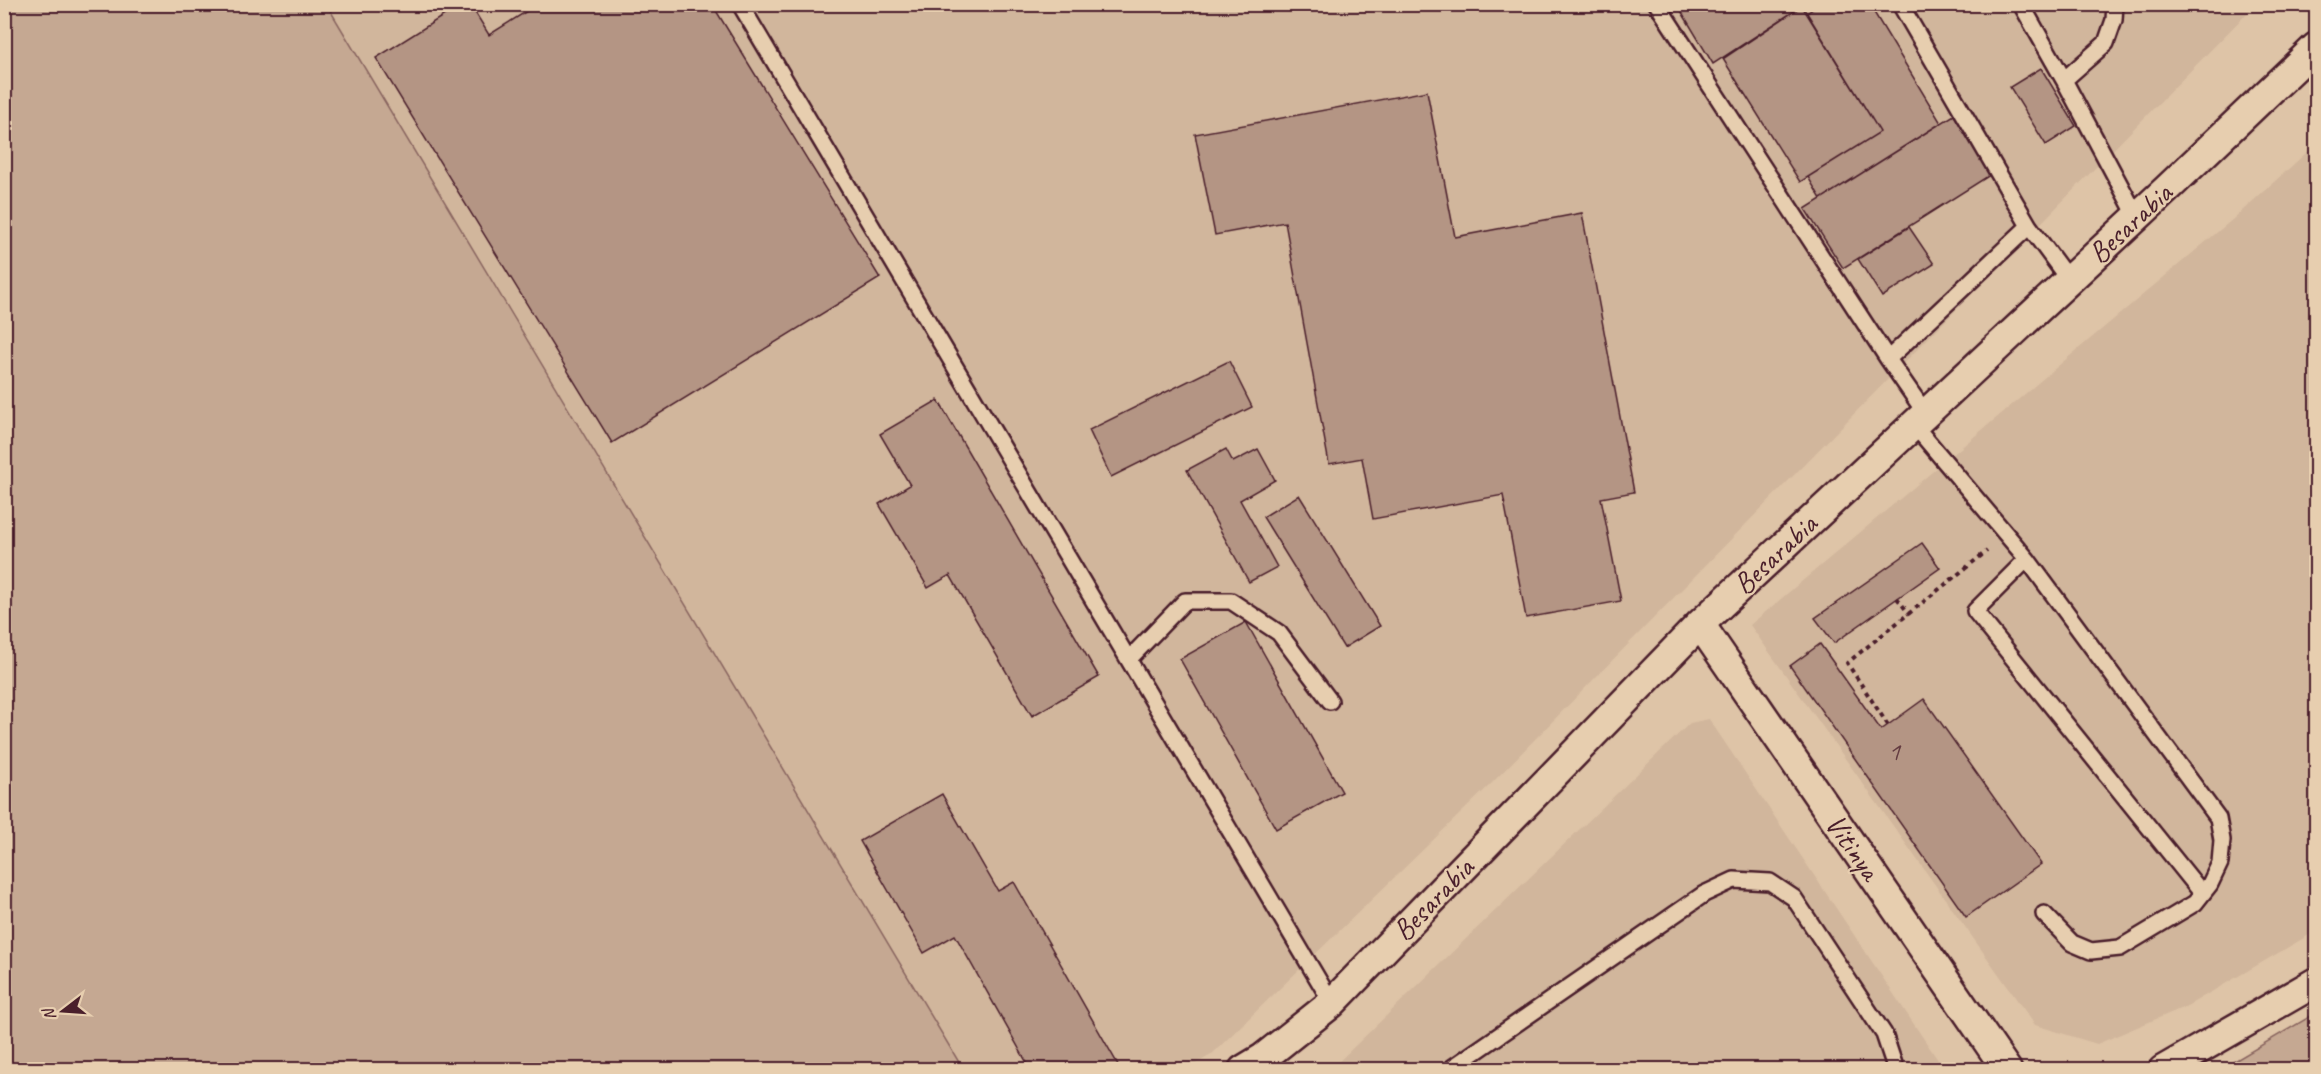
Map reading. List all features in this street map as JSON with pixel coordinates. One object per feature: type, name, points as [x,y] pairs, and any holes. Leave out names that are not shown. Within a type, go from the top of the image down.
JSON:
[{"type":"street","name":"Besarabia","points":[[1243,1070],[1263,1058],[1332,1003],[1700,624],[2316,47]]},
{"type":"street","name":"Vitinya","points":[[1700,624],[2007,1070]]},
{"type":"street","points":[[2163,1070],[2316,982]]},
{"type":"lane","points":[[740,4],[1332,1003]]},
{"type":"lane","points":[[1658,4],[1888,360],[1920,420],[2027,559],[2218,818],[2222,840],[2220,863],[2195,903],[2120,948],[2091,951],[2072,943],[2044,914]]},
{"type":"lane","points":[[1900,4],[2029,226],[2068,279]]},
{"type":"lane","points":[[2021,4],[2137,217]]},
{"type":"lane","points":[[2064,80],[2106,43],[2114,20],[2115,4]]},
{"type":"lane","points":[[1888,360],[2029,226]]},
{"type":"lane","points":[[2027,559],[1975,611],[2202,893]]},
{"type":"lane","points":[[1128,659],[1185,601],[1231,601],[1279,633],[1330,701]]},
{"type":"lane","points":[[1449,1070],[1704,894],[1734,880],[1770,882],[1794,898],[1884,1034],[1896,1070]]},
{"type":"path","points":[[1888,725],[1847,663],[1910,615],[2007,535]]},
{"type":"path","points":[[1897,598],[1910,615]]},
{"type":"shaded area","points":[[5,4],[327,5],[963,1069],[5,1069]]},
{"type":"shaded area","points":[[327,5],[2255,5],[1492,783],[1211,1055],[1185,1070],[963,1069]]},
{"type":"shaded area","points":[[2316,144],[2316,931],[2187,1006],[2097,1044],[2035,1025],[1750,625],[2233,219]]},
{"type":"shaded area","points":[[1709,719],[1944,1069],[1330,1070],[1690,723]]},
{"type":"shaded area","points":[[2316,1013],[2316,1069],[2221,1069]]},
{"type":"building","points":[[462,4],[470,4],[489,35],[538,4],[712,4],[880,278],[612,443],[376,58]]},
{"type":"building","points":[[1677,4],[1805,4],[1713,64]]},
{"type":"building","points":[[1820,4],[1869,4],[1941,123],[1821,199],[1808,177],[1880,132],[1807,13]]},
{"type":"building","points":[[1802,6],[1880,132],[1800,182],[1723,59]]},
{"type":"building","points":[[2041,68],[2076,126],[2046,145],[2010,87]]},
{"type":"building","points":[[1427,91],[1455,237],[1582,213],[1634,492],[1601,498],[1621,601],[1526,618],[1503,495],[1373,519],[1362,458],[1329,464],[1285,222],[1215,235],[1195,134]]},
{"type":"building","points":[[1954,115],[1990,175],[1843,268],[1805,209]]},
{"type":"building","points":[[1909,227],[1934,264],[1882,297],[1858,259]]},
{"type":"building","points":[[1229,361],[1252,407],[1111,477],[1089,430]]},
{"type":"building","points":[[938,400],[1099,677],[1032,716],[950,575],[928,588],[879,504],[910,485],[880,434]]},
{"type":"building","points":[[1226,449],[1233,462],[1258,449],[1275,480],[1240,500],[1277,567],[1249,582],[1187,470]]},
{"type":"building","points":[[1299,495],[1380,626],[1344,648],[1263,517]]},
{"type":"building","points":[[1922,543],[1940,568],[1834,643],[1815,618]]},
{"type":"building","points":[[1246,622],[1342,792],[1276,829],[1180,659]]},
{"type":"building","points":[[1820,644],[1881,730],[1924,699],[2041,864],[1966,917],[1790,666]]},
{"type":"building","points":[[942,794],[998,891],[1014,882],[1121,1070],[1031,1070],[955,935],[924,953],[860,841]]}]
